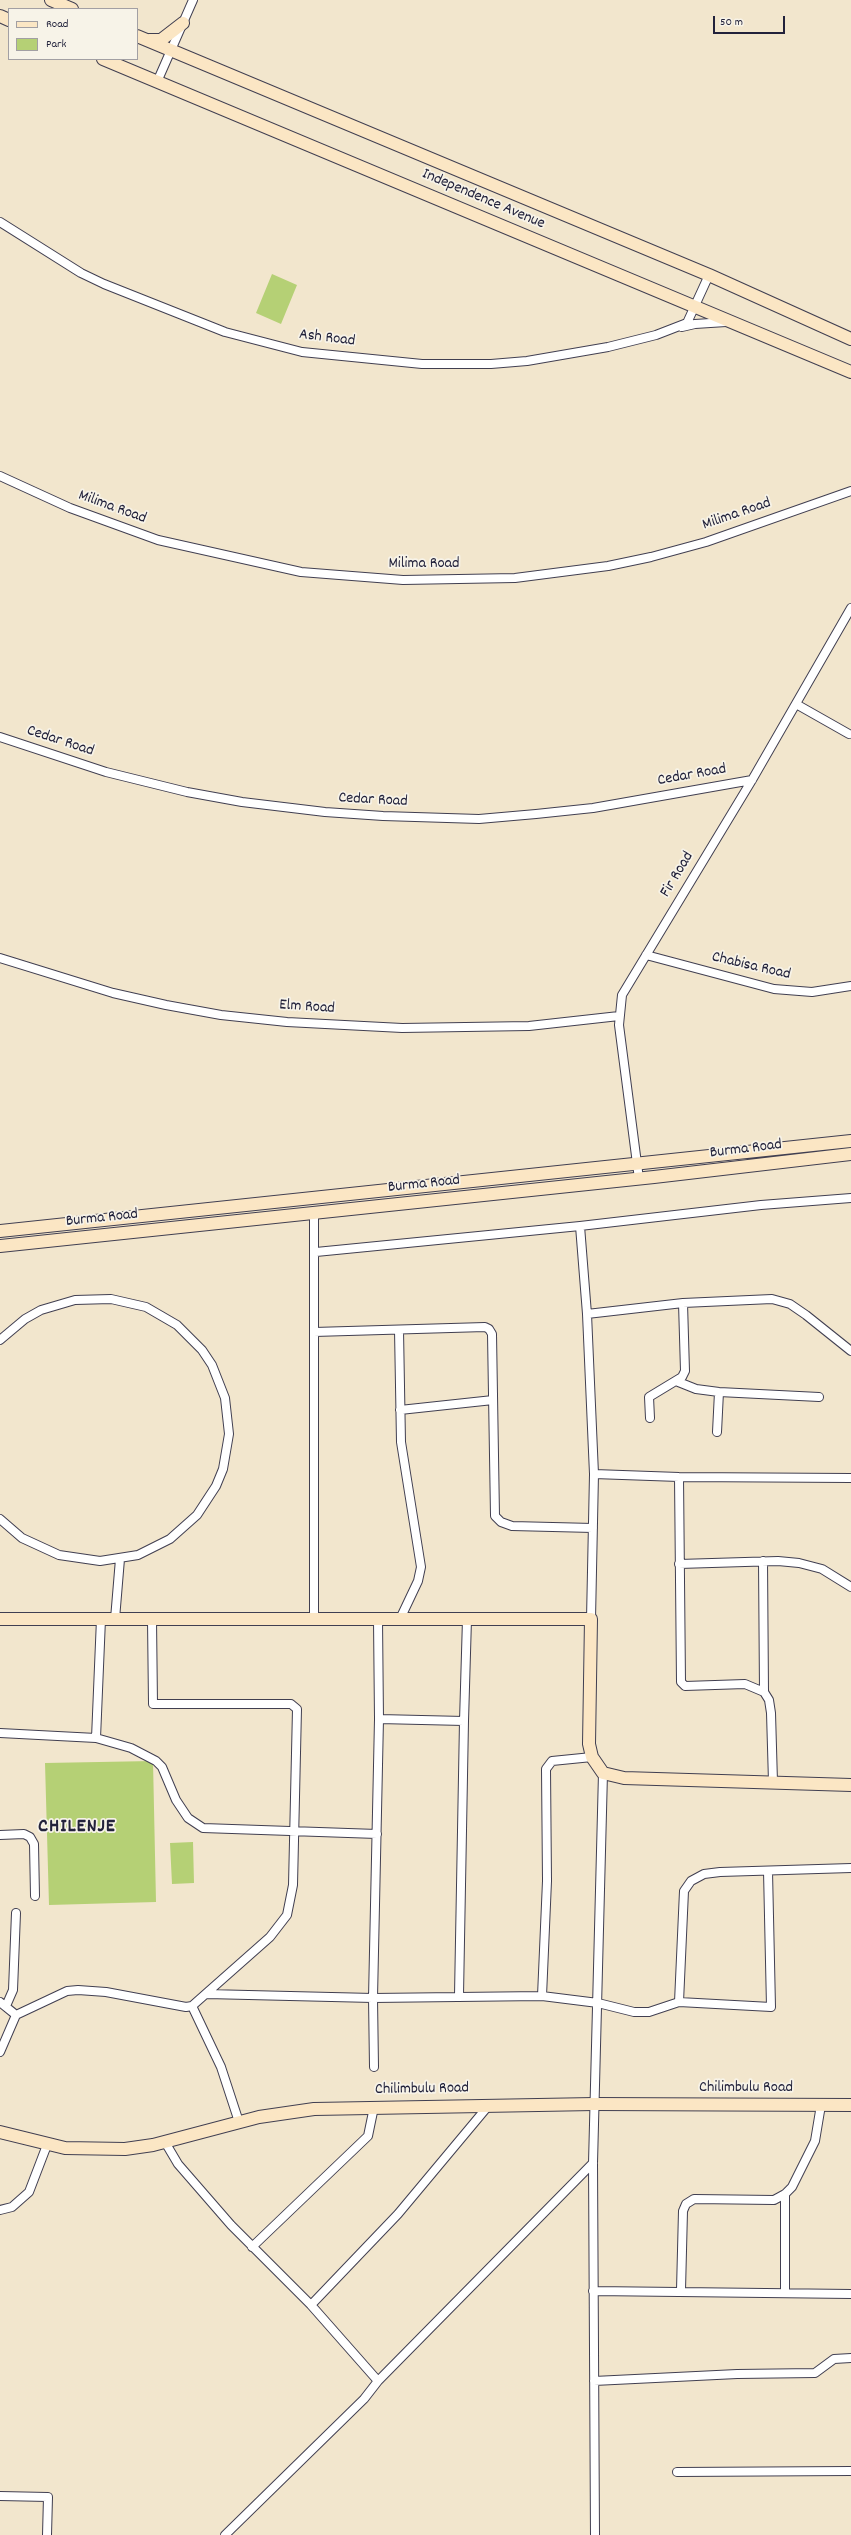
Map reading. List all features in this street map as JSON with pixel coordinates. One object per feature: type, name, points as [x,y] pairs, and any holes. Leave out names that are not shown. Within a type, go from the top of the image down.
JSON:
[{"type":"main road","points":[[51,0],[70,8]]},
{"type":"main road","points":[[142,38],[161,40],[183,23]]},
{"type":"main road","name":"Independence Avenue","points":[[142,38],[709,275],[851,339]]},
{"type":"main road","name":"Independence Avenue","points":[[105,60],[851,372]]},
{"type":"main road","name":"Burma Road","points":[[0,1231],[851,1141]]},
{"type":"main road","name":"Burma Road","points":[[0,1246],[639,1179],[851,1154]]},
{"type":"main road","points":[[0,1620],[115,1619],[314,1621],[400,1619],[591,1619],[589,1744],[592,1756],[603,1774],[624,1778],[851,1785]]},
{"type":"main road","name":"Chilimbulu Road","points":[[0,2132],[47,2145],[65,2148],[105,2150],[126,2149],[165,2142],[239,2122],[298,2110],[374,2107],[594,2104],[851,2105]]},
{"type":"street","points":[[157,82],[193,0]]},
{"type":"street","name":"Ash Road","points":[[0,222],[75,269],[104,284],[225,332],[302,352],[422,364],[491,364],[576,353],[695,324],[735,323]]},
{"type":"street","name":"Ash Road","points":[[676,329],[687,323],[709,275]]},
{"type":"street","name":"Milima Road","points":[[0,476],[70,508],[158,540],[301,572],[403,580],[515,578],[608,566],[651,557],[706,542],[851,491]]},
{"type":"street","name":"Fir Road","points":[[639,1179],[620,1016],[622,995],[752,780],[851,608]]},
{"type":"street","points":[[796,704],[849,734]]},
{"type":"street","name":"Cedar Road","points":[[0,737],[106,772],[187,792],[310,810],[383,816],[479,819],[593,808],[752,780]]},
{"type":"street","name":"Chabisa Road","points":[[646,955],[774,990],[812,992],[851,986]]},
{"type":"street","name":"Elm Road","points":[[0,958],[113,993],[166,1005],[221,1014],[287,1022],[410,1028],[530,1026],[620,1016]]},
{"type":"street","points":[[316,1252],[580,1226],[776,1204],[851,1198]]},
{"type":"street","points":[[314,1213],[316,1252],[314,1332],[314,1621]]},
{"type":"street","points":[[580,1226],[587,1314],[594,1474],[591,1619]]},
{"type":"street","points":[[0,1340],[25,1319],[58,1304],[93,1298],[111,1299],[146,1307],[177,1325],[202,1350],[212,1365],[225,1398],[229,1434],[223,1469],[216,1486],[197,1515],[184,1528],[154,1548],[120,1559],[79,1560],[59,1556],[22,1538],[0,1519]]},
{"type":"street","points":[[587,1314],[683,1303],[772,1299],[790,1304],[851,1351]]},
{"type":"street","points":[[650,1418],[649,1397],[682,1377],[684,1372],[683,1303]]},
{"type":"street","points":[[314,1332],[485,1327],[489,1329],[492,1334],[495,1516],[501,1522],[512,1526],[593,1528]]},
{"type":"street","points":[[399,1330],[400,1410],[404,1468],[421,1567],[418,1581],[400,1619]]},
{"type":"street","points":[[676,1381],[696,1389],[719,1392],[819,1397]]},
{"type":"street","points":[[717,1432],[719,1392]]},
{"type":"street","points":[[400,1410],[493,1400]]},
{"type":"street","points":[[594,1474],[679,1477],[851,1478]]},
{"type":"street","points":[[679,1477],[679,1564],[682,1685],[745,1684],[764,1692]]},
{"type":"street","points":[[115,1619],[120,1559]]},
{"type":"street","points":[[679,1564],[763,1561],[800,1563],[822,1569],[851,1587]]},
{"type":"street","points":[[763,1561],[764,1692],[769,1700],[771,1713],[773,1782]]},
{"type":"street","points":[[96,1738],[101,1619]]},
{"type":"street","points":[[459,1996],[467,1619]]},
{"type":"street","points":[[0,2052],[16,2015],[54,1996],[78,1990],[106,1992],[186,2007],[192,2006],[270,1937],[287,1915],[293,1885],[297,1709],[295,1706],[153,1704],[152,1620]]},
{"type":"street","points":[[374,2067],[372,1998],[379,1719],[378,1620]]},
{"type":"street","points":[[379,1719],[464,1721]]},
{"type":"street","points":[[0,1733],[96,1738],[131,1748],[156,1761],[162,1767],[176,1800],[188,1818],[196,1825],[203,1828],[377,1834]]},
{"type":"street","points":[[542,1996],[547,1881],[546,1769],[552,1761],[592,1756]]},
{"type":"street","points":[[595,2535],[592,2163],[598,2003],[603,1774]]},
{"type":"street","points":[[0,1835],[24,1834],[30,1836],[34,1844],[35,1896]]},
{"type":"street","points":[[679,2002],[684,1891],[691,1881],[704,1874],[851,1868]]},
{"type":"street","points":[[207,1994],[372,1998],[542,1996],[598,2003],[634,2012],[649,2012],[679,2002],[771,2007],[768,1871]]},
{"type":"street","points":[[16,1913],[13,1990],[3,2004],[16,2015]]},
{"type":"street","points":[[192,2006],[221,2067],[239,2122]]},
{"type":"street","points":[[311,2305],[398,2214],[489,2105]]},
{"type":"street","points":[[681,2290],[683,2211],[689,2200],[762,2201],[774,2200],[785,2194],[792,2187],[815,2141],[821,2105]]},
{"type":"street","points":[[252,2248],[368,2136],[374,2107]]},
{"type":"street","points":[[165,2142],[178,2164],[252,2248],[311,2305],[378,2381]]},
{"type":"street","points":[[0,2210],[12,2207],[29,2192],[47,2145]]},
{"type":"street","points":[[226,2535],[364,2399],[378,2381],[592,2163]]},
{"type":"street","points":[[785,2194],[785,2291]]},
{"type":"street","points":[[593,2291],[785,2291],[851,2294]]},
{"type":"street","points":[[594,2381],[737,2374],[815,2373],[834,2359],[851,2358]]},
{"type":"street","points":[[677,2472],[851,2471]]},
{"type":"street","points":[[0,2496],[48,2497],[47,2535]]},
{"type":"green space","points":[[272,274],[297,285],[281,324],[256,313]]},
{"type":"green space","points":[[153,1761],[156,1902],[49,1905],[45,1763]]},
{"type":"green space","points":[[193,1842],[194,1883],[172,1884],[170,1843]]},
{"type":"district","name":"CHILENJE","points":[[77,1828]]}]
